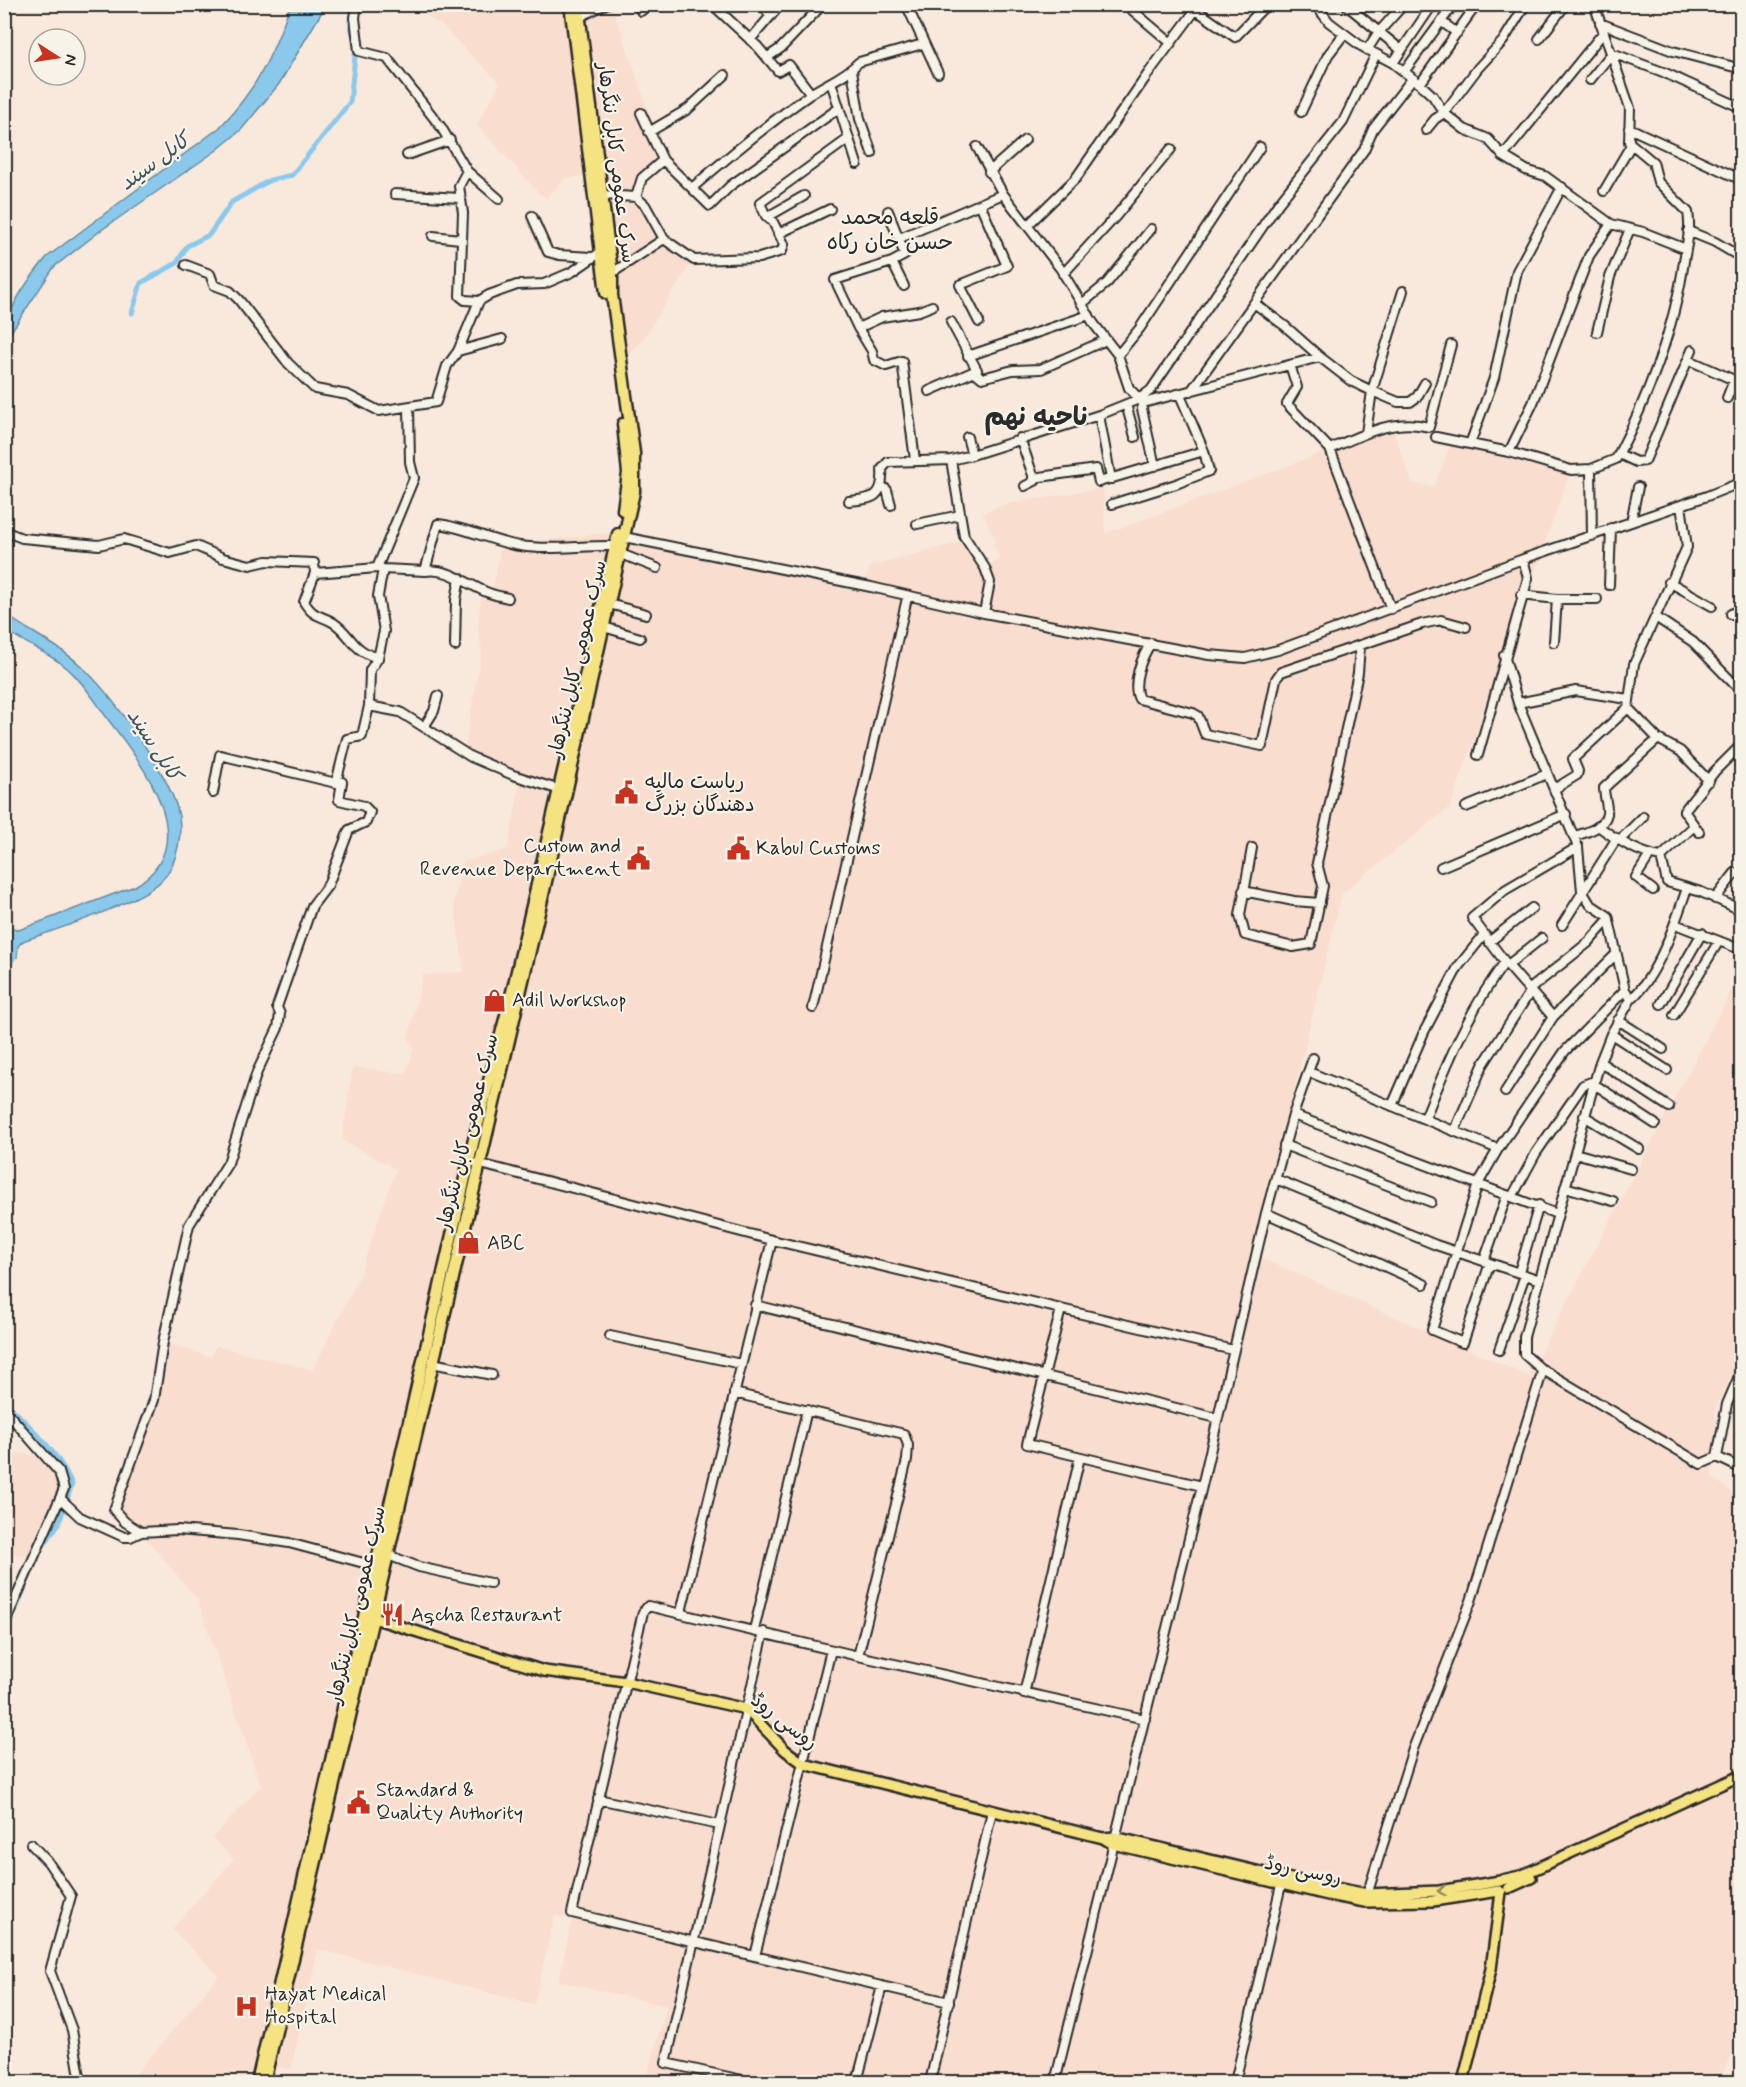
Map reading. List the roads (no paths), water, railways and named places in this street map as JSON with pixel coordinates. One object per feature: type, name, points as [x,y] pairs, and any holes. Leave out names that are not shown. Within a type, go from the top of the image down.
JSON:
[{"type":"highway","name":"سرک عمومی کابل ننگرهار","points":[[264,2082],[268,2051],[375,1566],[432,1363],[474,1162],[604,627],[619,543],[628,474],[596,254],[570,4]]},
{"type":"highway","name":"سرک عمومی کابل ننگرهار","points":[[289,1959],[388,1555],[410,1438],[557,789],[636,474],[612,295],[612,273],[578,4]]},
{"type":"highway","name":"سرک عمومی کابل ننگرهار","points":[[257,2082],[268,2051]]},
{"type":"main road","name":"روسی روڈ","points":[[373,1618],[544,1671],[626,1682],[746,1709],[786,1750],[804,1764],[1281,1885],[1366,1898],[1503,1887],[1742,1781]]},
{"type":"main road","name":"روسی روڈ","points":[[1503,1887],[1520,1876],[1742,1775]]},
{"type":"main road","name":"روسی روڈ","points":[[1114,1841],[1366,1898]]},
{"type":"main road","points":[[1463,2082],[1497,1936],[1503,1887]]},
{"type":"street","points":[[357,4],[355,18],[359,51],[387,58],[450,140],[467,171],[499,199]]},
{"type":"street","points":[[580,16],[606,4]]},
{"type":"street","points":[[641,11],[649,4]]},
{"type":"street","points":[[712,4],[768,57],[778,71],[789,65],[811,94]]},
{"type":"street","points":[[761,4],[771,16]]},
{"type":"street","points":[[750,40],[781,4]]},
{"type":"street","points":[[768,57],[781,48],[823,4]]},
{"type":"street","points":[[906,4],[938,73]]},
{"type":"street","points":[[1125,4],[1171,43]]},
{"type":"street","points":[[1028,225],[1076,178],[1198,7],[1235,37],[1267,4]]},
{"type":"street","points":[[1315,4],[1329,22],[1367,50],[1393,63],[1433,96],[1444,113],[1464,129],[1488,139],[1503,156],[1562,187],[1611,224],[1643,232],[1686,249]]},
{"type":"street","points":[[1345,4],[1400,50]]},
{"type":"street","points":[[1367,50],[1378,33],[1404,4]]},
{"type":"street","points":[[1393,63],[1433,4]]},
{"type":"street","points":[[1404,72],[1454,4]]},
{"type":"street","points":[[1420,84],[1477,4]]},
{"type":"street","points":[[1426,130],[1435,119],[1444,113],[1478,68],[1503,41],[1526,4]]},
{"type":"street","points":[[1539,39],[1566,4]]},
{"type":"street","points":[[1594,4],[1630,108],[1631,145],[1604,191]]},
{"type":"street","points":[[1442,22],[1457,33]]},
{"type":"street","points":[[1600,22],[1673,51],[1742,69]]},
{"type":"street","points":[[1503,156],[1603,33]]},
{"type":"street","points":[[1301,112],[1328,55],[1344,34]]},
{"type":"street","points":[[692,188],[734,151],[811,94],[852,70],[859,62],[923,44]]},
{"type":"street","points":[[1590,80],[1612,53]]},
{"type":"street","points":[[1612,53],[1664,72],[1742,108]]},
{"type":"street","points":[[1141,401],[1151,390],[1278,204],[1342,122],[1376,54]]},
{"type":"street","points":[[852,70],[860,119],[872,153]]},
{"type":"street","points":[[649,132],[688,109],[725,75]]},
{"type":"street","points":[[1191,391],[1364,150],[1373,129],[1412,79]]},
{"type":"street","points":[[831,82],[857,164]]},
{"type":"street","points":[[641,113],[663,160],[710,206],[730,186],[838,108]]},
{"type":"street","points":[[1629,128],[1742,180]]},
{"type":"street","points":[[602,195],[636,197],[645,205],[664,239],[694,260],[759,258],[784,248],[770,216],[766,216],[760,203],[848,139]]},
{"type":"street","points":[[407,155],[450,140]]},
{"type":"street","points":[[989,172],[1025,140]]},
{"type":"street","points":[[1436,437],[1509,452],[1571,470],[1591,469],[1616,459],[1658,361],[1681,292],[1686,249],[1690,236],[1689,218],[1685,207],[1658,182],[1656,164],[1631,145]]},
{"type":"street","points":[[977,147],[1003,194],[1028,225],[1106,340],[1119,355],[1129,388],[1141,401],[1155,466]]},
{"type":"street","points":[[1119,355],[1140,328],[1260,147]]},
{"type":"street","points":[[1063,274],[1116,216],[1171,150]]},
{"type":"street","points":[[636,197],[642,178],[663,160]]},
{"type":"street","points":[[467,171],[459,186],[463,213],[460,239],[460,296],[465,300],[479,301],[517,285],[544,284],[572,272],[596,254]]},
{"type":"street","points":[[1470,444],[1494,378],[1517,271],[1562,187]]},
{"type":"street","points":[[395,194],[459,198]]},
{"type":"street","points":[[900,238],[981,206],[1003,194]]},
{"type":"street","points":[[770,216],[804,196]]},
{"type":"street","points":[[979,322],[960,285],[1007,266],[981,206]]},
{"type":"street","points":[[778,234],[830,209]]},
{"type":"street","points":[[888,211],[905,255],[892,262],[835,280],[872,351],[873,360],[886,366],[902,361],[903,385],[915,460]]},
{"type":"street","points":[[532,216],[548,252],[559,255],[596,254]]},
{"type":"street","points":[[1509,452],[1533,403],[1589,256],[1611,224]]},
{"type":"street","points":[[1083,303],[1107,283],[1151,229]]},
{"type":"street","points":[[1597,332],[1610,277],[1630,229]]},
{"type":"street","points":[[1688,231],[1740,256]]},
{"type":"street","points":[[433,236],[460,239]]},
{"type":"street","points":[[612,273],[664,239]]},
{"type":"street","points":[[892,262],[904,286]]},
{"type":"street","points":[[186,265],[210,274],[214,285],[230,291],[288,363],[315,388],[348,395],[379,411],[436,402],[447,366],[458,351],[479,301]]},
{"type":"street","points":[[1366,433],[1372,391],[1403,291]]},
{"type":"street","points":[[1254,303],[1286,326],[1351,381],[1372,391],[1398,402],[1410,402],[1417,397],[1425,383]]},
{"type":"street","points":[[858,328],[882,317],[919,311],[932,306]]},
{"type":"street","points":[[968,356],[1089,315]]},
{"type":"street","points":[[951,322],[976,367],[976,373]]},
{"type":"street","points":[[458,351],[502,339]]},
{"type":"street","points":[[976,373],[982,378],[1013,370],[1041,369],[1106,340]]},
{"type":"street","points":[[1330,449],[1366,433],[1403,422],[1430,427],[1451,345]]},
{"type":"street","points":[[1619,454],[1636,462],[1645,461],[1692,350]]},
{"type":"street","points":[[849,501],[874,497],[882,486],[884,465],[892,461],[951,460],[972,455],[1099,415],[1126,404],[1180,395],[1320,357]]},
{"type":"street","points":[[1689,360],[1734,380],[1727,398]]},
{"type":"street","points":[[1290,365],[1297,387],[1287,404],[1330,449],[1391,609]]},
{"type":"street","points":[[929,391],[976,373]]},
{"type":"street","points":[[1112,504],[1209,471],[1204,451],[1180,395]]},
{"type":"street","points":[[1126,404],[1135,437]]},
{"type":"street","points":[[336,783],[347,739],[362,736],[369,706],[370,670],[378,657],[384,632],[378,596],[380,568],[414,478],[410,462],[409,406]]},
{"type":"street","points":[[1099,415],[1111,479]]},
{"type":"street","points":[[967,437],[972,455]]},
{"type":"street","points":[[1020,438],[1034,483],[1025,486]]},
{"type":"street","points":[[1033,478],[1096,469],[1099,482],[1204,451]]},
{"type":"street","points":[[951,460],[964,536],[985,568],[990,582],[984,614]]},
{"type":"street","points":[[1591,469],[1592,536]]},
{"type":"street","points":[[425,571],[438,524],[520,546],[549,548],[619,543],[871,587],[907,598],[984,614],[1209,655],[1245,658],[1278,650],[1523,559],[1742,482]]},
{"type":"street","points":[[882,486],[887,490],[891,505]]},
{"type":"street","points":[[1631,522],[1638,487]]},
{"type":"street","points":[[1681,505],[1687,547],[1669,582],[1657,618],[1634,664],[1628,708],[1659,739],[1680,751],[1709,781]]},
{"type":"street","points":[[917,524],[960,515]]},
{"type":"street","points":[[1610,585],[1611,528]]},
{"type":"street","points":[[4,531],[22,538],[99,545],[124,539],[170,553],[196,546],[223,558],[250,565],[267,561],[314,564],[315,573],[304,602],[312,615],[335,624],[365,654],[378,657]]},
{"type":"street","points":[[619,543],[657,568]]},
{"type":"street","points":[[1478,755],[1504,655],[1528,578],[1523,559]]},
{"type":"street","points":[[315,573],[380,568],[425,571],[434,569],[460,578],[485,592],[508,598]]},
{"type":"street","points":[[455,646],[456,600],[460,578]]},
{"type":"street","points":[[1669,582],[1712,606]]},
{"type":"street","points":[[1521,595],[1557,599],[1597,599]]},
{"type":"street","points":[[813,1008],[907,598]]},
{"type":"street","points":[[1554,642],[1557,599]]},
{"type":"street","points":[[609,604],[646,614]]},
{"type":"street","points":[[1731,614],[1742,609]]},
{"type":"street","points":[[1657,618],[1693,642],[1739,689]]},
{"type":"street","points":[[1151,644],[1140,665],[1136,693],[1139,699],[1193,713],[1198,716],[1205,734],[1262,746],[1276,679],[1281,672],[1441,620],[1466,627]]},
{"type":"street","points":[[604,627],[640,638]]},
{"type":"street","points":[[1252,848],[1240,915],[1245,935],[1293,947],[1311,944],[1323,886],[1317,862],[1358,673],[1360,645]]},
{"type":"street","points":[[1504,655],[1518,703],[1556,788],[1578,847],[1582,891],[1586,900],[1609,919],[1625,990],[1631,999]]},
{"type":"street","points":[[1518,703],[1576,691],[1628,699]]},
{"type":"street","points":[[424,727],[434,711],[438,696]]},
{"type":"street","points":[[369,706],[400,712],[471,757],[513,775],[557,789]]},
{"type":"street","points":[[1556,788],[1577,776],[1578,771],[1572,759],[1628,708]]},
{"type":"street","points":[[1574,836],[1598,826],[1607,813],[1604,788],[1659,739]]},
{"type":"street","points":[[1598,826],[1650,855],[1661,857],[1697,829],[1684,811],[1715,771],[1739,747]]},
{"type":"street","points":[[138,1534],[114,1510],[154,1400],[163,1342],[189,1225],[228,1163],[257,1072],[278,1028],[280,1014],[277,1007],[312,906],[328,885],[349,830],[366,822],[370,812],[364,806],[339,800],[342,782],[336,783],[220,754],[213,793]]},
{"type":"street","points":[[1467,807],[1548,774]]},
{"type":"street","points":[[1441,867],[1566,814]]},
{"type":"street","points":[[1562,925],[1582,891],[1619,839],[1642,817]]},
{"type":"street","points":[[1553,1017],[1472,922],[1475,914],[1505,890],[1578,847]]},
{"type":"street","points":[[1650,855],[1636,877],[1653,890]]},
{"type":"street","points":[[1661,857],[1667,882],[1739,909]]},
{"type":"street","points":[[1715,899],[1734,873]]},
{"type":"street","points":[[1687,888],[1675,924],[1651,973],[1618,1020],[1600,1062],[1557,1214],[1523,1347],[1524,1354],[1540,1368],[1701,1464],[1717,1457],[1742,1469]]},
{"type":"street","points":[[1243,891],[1294,901],[1320,903]]},
{"type":"street","points":[[1392,1106],[1424,1032],[1458,967],[1486,939],[1532,908]]},
{"type":"street","points":[[1455,1130],[1483,1065],[1530,991],[1589,942],[1609,919]]},
{"type":"street","points":[[1675,924],[1742,950]]},
{"type":"street","points":[[1661,1004],[1702,933]]},
{"type":"street","points":[[1425,1118],[1456,1041],[1487,986],[1506,964],[1542,938]]},
{"type":"street","points":[[1674,1015],[1719,941]]},
{"type":"street","points":[[1505,1092],[1553,1017],[1616,955]]},
{"type":"street","points":[[1625,990],[1565,1051],[1498,1149],[1478,1184],[1432,1330],[1463,1344],[1487,1262],[1510,1196],[1536,1153],[1583,1085],[1591,1082],[1655,1124]]},
{"type":"street","points":[[1618,1020],[1663,1049]]},
{"type":"street","points":[[1611,1034],[1667,1070]]},
{"type":"street","points":[[1055,2082],[1202,1486],[1266,1213],[1293,1115],[1313,1058]]},
{"type":"street","points":[[1600,1062],[1669,1107]]},
{"type":"street","points":[[1309,1072],[1498,1149]]},
{"type":"street","points":[[1293,1115],[1539,1205],[1557,1214]]},
{"type":"street","points":[[1584,1116],[1639,1149]]},
{"type":"street","points":[[1284,1145],[1431,1202]]},
{"type":"street","points":[[1575,1153],[1631,1168]]},
{"type":"street","points":[[474,1162],[772,1240],[1233,1350]]},
{"type":"street","points":[[1276,1179],[1457,1252],[1540,1280]]},
{"type":"street","points":[[1565,1187],[1613,1201]]},
{"type":"street","points":[[1499,1350],[1539,1205]]},
{"type":"street","points":[[1266,1213],[1424,1284]]},
{"type":"street","points":[[681,1612],[772,1240]]},
{"type":"street","points":[[755,1305],[1217,1418]]},
{"type":"street","points":[[1061,1309],[1027,1444],[1202,1486]]},
{"type":"street","points":[[610,1336],[741,1364]]},
{"type":"street","points":[[432,1363],[492,1375]]},
{"type":"street","points":[[1366,1898],[1413,1749],[1471,1601],[1542,1373],[1540,1368]]},
{"type":"street","points":[[1717,1457],[1727,1404],[1742,1369]]},
{"type":"street","points":[[734,1393],[904,1434],[908,1445],[907,1460],[858,1656]]},
{"type":"street","points":[[4,1409],[59,1472],[64,1490],[4,1625]]},
{"type":"street","points":[[754,1630],[807,1410]]},
{"type":"street","points":[[1024,1694],[1080,1457]]},
{"type":"street","points":[[61,1499],[93,1524],[124,1537],[178,1530],[238,1535],[289,1544],[375,1566]]},
{"type":"street","points":[[388,1555],[419,1567],[490,1583]]},
{"type":"street","points":[[949,2002],[572,1913],[626,1682],[644,1612],[648,1606],[1024,1694],[1145,1719]]},
{"type":"street","points":[[751,2082],[666,2063],[764,1632]]},
{"type":"street","points":[[755,1956],[831,1650]]},
{"type":"street","points":[[598,1799],[719,1826]]},
{"type":"street","points":[[930,2082],[992,1811]]},
{"type":"street","points":[[31,1844],[48,1862],[71,1896],[50,1971],[72,2030],[81,2082]]},
{"type":"street","points":[[1235,2082],[1281,1885]]},
{"type":"street","points":[[857,2082],[882,1986]]},
{"type":"water","points":[[290,5],[326,5],[279,84],[241,130],[217,150],[100,231],[54,267],[5,341],[8,318],[18,296],[47,257],[219,128],[232,114],[254,85],[270,56]]},
{"type":"water","points":[[5,614],[72,658],[106,693],[136,732],[161,773],[177,808],[180,826],[178,847],[172,866],[161,881],[116,907],[23,941],[18,946],[17,957],[13,955],[5,960],[5,925],[19,930],[135,886],[155,869],[165,849],[166,828],[161,805],[151,782],[138,760],[90,694],[60,662],[5,629]]},
{"type":"waterway","points":[[353,12],[350,21],[354,38]]},
{"type":"waterway","points":[[132,313],[141,283],[177,263],[187,246],[209,235],[232,202],[270,180],[292,175],[350,102],[356,47]]},
{"type":"waterway","points":[[4,971],[14,957],[15,950]]},
{"type":"waterway","points":[[4,1401],[51,1450],[72,1484],[59,1523],[39,1552],[9,1626]]},
{"type":"place","name":"ریاست مالیه دهندگان بزرگ","points":[[627,793]]},
{"type":"place","name":"Kabul Customs","points":[[738,848]]},
{"type":"place","name":"Custom and Revenue Department","points":[[639,858]]},
{"type":"place","name":"Adil Workshop","points":[[494,1000]]},
{"type":"place","name":"ABC","points":[[469,1243]]},
{"type":"place","name":"Aqcha Restaurant","points":[[393,1615]]},
{"type":"place","name":"Standard & Quality Authority","points":[[358,1802]]},
{"type":"place","name":"Hayat Medical Hospital","points":[[247,2006]]},
{"type":"district","name":"قلعه محمد حسن خان رکاه","points":[[890,230]]},
{"type":"district","name":"ناحیه نهم","points":[[1036,418]]},
{"type":"water label","name":"کابل سيند","points":[[155,162]]},
{"type":"water label","name":"کابل سيند","points":[[154,745]]}]
